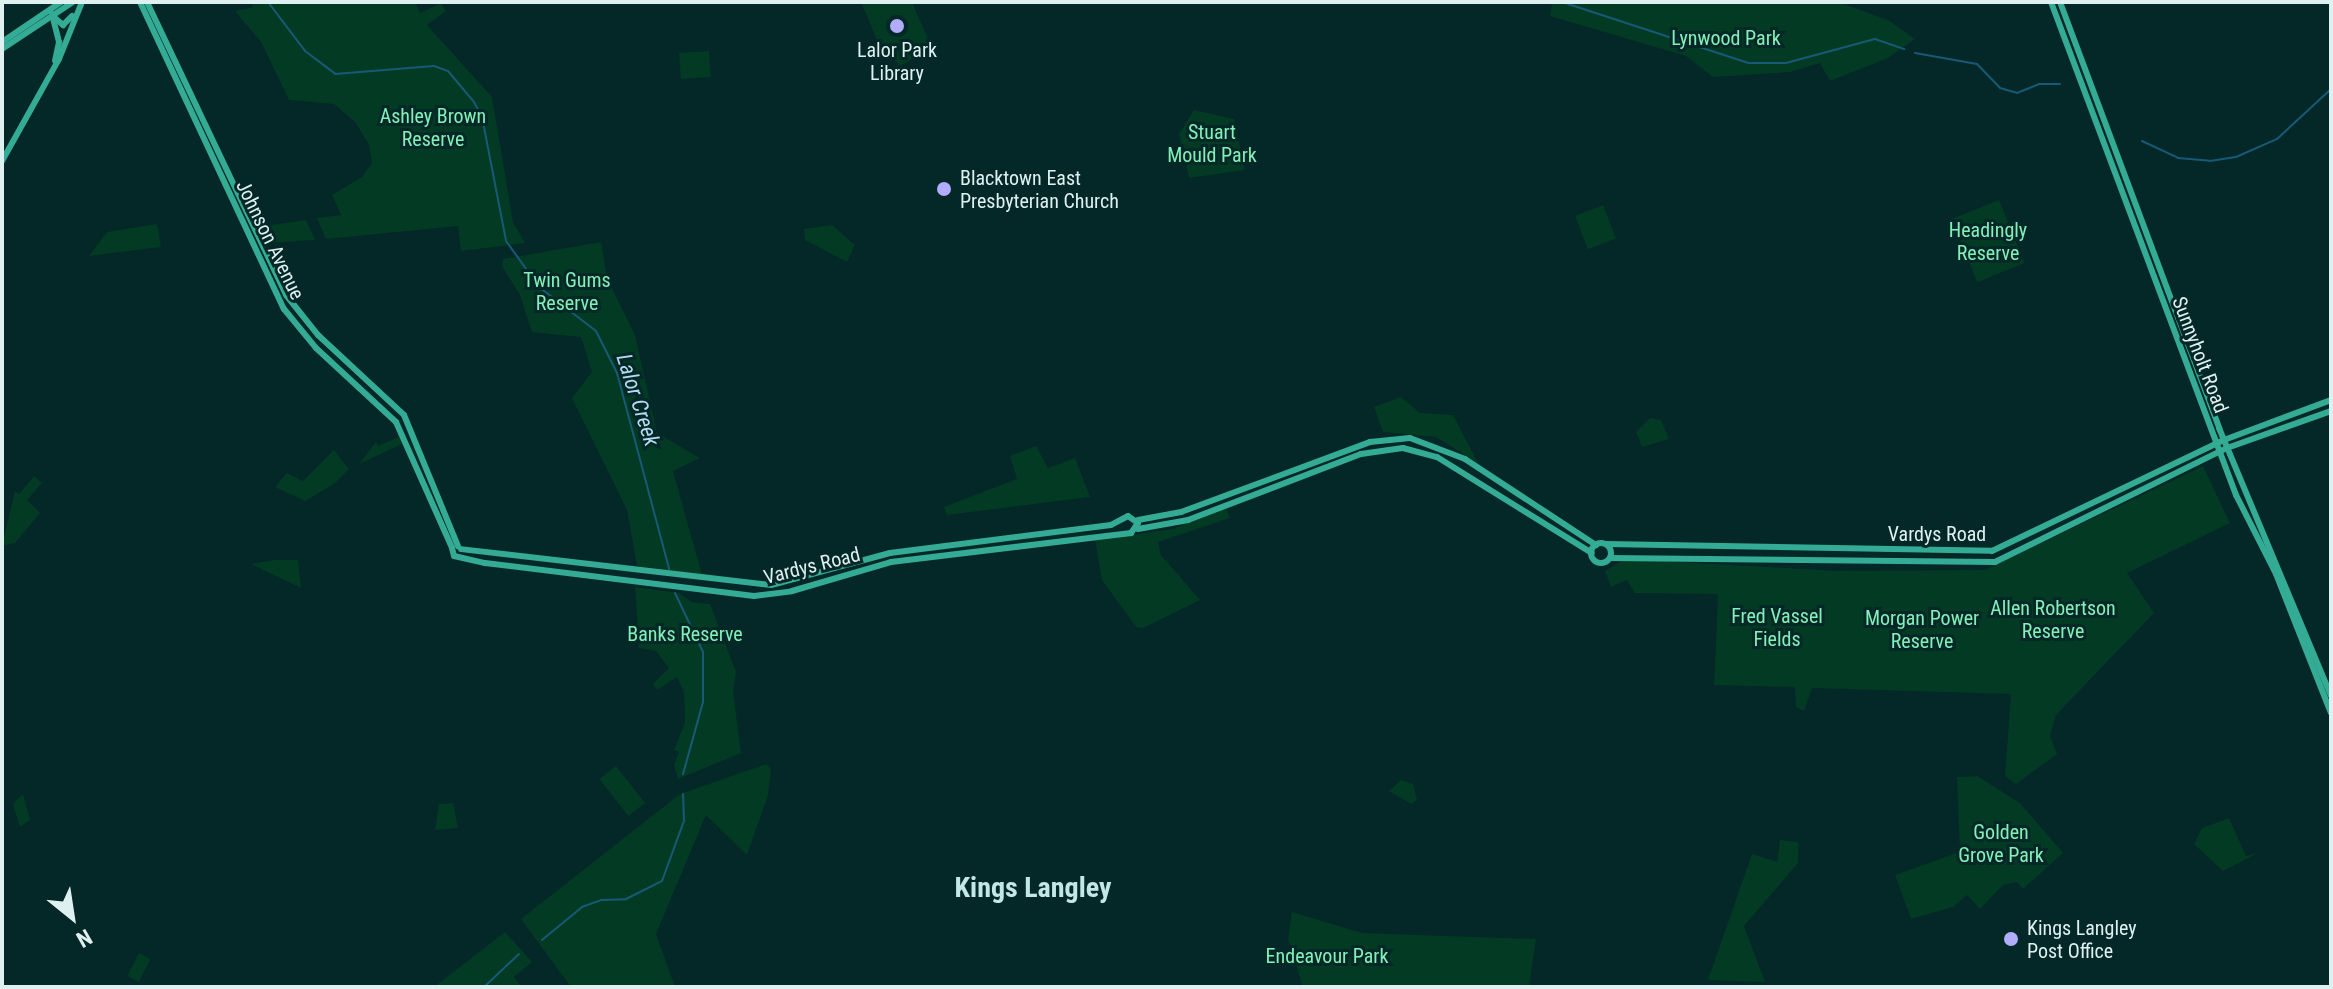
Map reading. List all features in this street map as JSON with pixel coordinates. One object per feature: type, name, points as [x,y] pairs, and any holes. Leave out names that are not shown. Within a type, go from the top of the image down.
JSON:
[{"type":"main road","points":[[2,49],[52,13],[61,2]]},
{"type":"main road","name":"Johnson Avenue","points":[[140,2],[284,309],[330,362],[396,422],[458,550]]},
{"type":"main road","name":"Johnson Avenue","points":[[147,2],[286,295],[318,335],[404,415],[458,550]]},
{"type":"main road","name":"Sunnyholt Road","points":[[2051,2],[2220,441],[2331,696]]},
{"type":"main road","name":"Sunnyholt Road","points":[[2060,2],[2220,441]]},
{"type":"main road","points":[[52,13],[65,25],[78,4]]},
{"type":"main road","points":[[2,42],[52,13],[78,4]]},
{"type":"main road","points":[[2,161],[53,69],[78,4]]},
{"type":"main road","points":[[52,13],[59,42],[53,69]]},
{"type":"main road","name":"Vardys Road","points":[[1596,545],[1992,551],[2220,441],[2331,400]]},
{"type":"main road","name":"Vardys Road","points":[[1592,553],[1601,563],[1610,558],[1995,562],[2224,449],[2331,411]]},
{"type":"main road","points":[[1410,438],[1465,459],[1596,545],[1592,553],[1437,457],[1403,448],[1361,454],[1188,520],[1125,531],[1122,522],[1128,516],[1138,520],[1181,512],[1370,442],[1410,438]]},
{"type":"main road","name":"Sunnyholt Road","points":[[2224,449],[2331,713]]},
{"type":"main road","points":[[1136,530],[1138,520]]},
{"type":"main road","name":"Vardys Road","points":[[458,550],[771,585],[890,553],[1122,522]]},
{"type":"main road","name":"Vardys Road","points":[[458,550],[664,586],[772,595],[891,562],[1125,531]]},
{"type":"main road","points":[[1606,544],[1610,558]]},
{"type":"main road","points":[[640,571],[668,579],[664,586]]},
{"type":"green space","name":"Ashley Brown Reserve","points":[[251,2],[415,2],[420,13],[441,3],[446,11],[427,25],[492,97],[513,222],[525,243],[461,251],[458,226],[326,239],[317,218],[341,215],[332,195],[362,177],[372,163],[369,145],[356,123],[334,104],[289,100],[261,42],[235,11],[253,7]]},
{"type":"green space","points":[[861,2],[912,2],[932,48],[900,66],[877,40]]},
{"type":"green space","name":"Lynwood Park","points":[[1543,2],[1838,2],[1888,20],[1915,39],[1888,58],[1830,81],[1820,63],[1790,72],[1713,77],[1686,56],[1550,16],[1552,5]]},
{"type":"green space","points":[[709,51],[711,77],[681,79],[679,53]]},
{"type":"green space","name":"Stuart Mould Park","points":[[1194,110],[1234,119],[1245,170],[1189,178],[1179,134]]},
{"type":"green space","name":"Headingly Reserve","points":[[1999,200],[2024,263],[1977,282],[1952,219]]},
{"type":"green space","points":[[1603,205],[1616,239],[1588,249],[1575,216]]},
{"type":"green space","points":[[306,220],[315,240],[267,243],[257,227]]},
{"type":"green space","points":[[157,224],[161,247],[89,256],[107,232]]},
{"type":"green space","points":[[832,225],[855,245],[847,262],[805,240],[804,229]]},
{"type":"green space","name":"Twin Gums Reserve","points":[[601,242],[607,278],[635,335],[657,433],[700,458],[673,471],[702,575],[637,566],[627,510],[572,398],[592,372],[581,337],[532,332],[520,295],[502,266],[503,259]]},
{"type":"green space","points":[[1401,397],[1420,413],[1453,415],[1478,463],[1436,437],[1383,432],[1374,407]]},
{"type":"green space","points":[[1650,418],[1661,420],[1669,439],[1642,447],[1636,432]]},
{"type":"green space","points":[[399,437],[402,444],[359,464],[376,442],[378,446]]},
{"type":"green space","points":[[1036,446],[1048,468],[1075,458],[1090,497],[947,515],[944,507],[1017,479],[1010,456]]},
{"type":"green space","points":[[334,450],[349,469],[334,484],[305,501],[275,487],[287,473],[303,481]]},
{"type":"green space","points":[[2203,466],[2230,523],[2127,573],[2154,613],[2056,715],[2050,736],[2057,754],[2016,784],[2005,776],[2011,694],[1812,688],[1804,711],[1796,707],[1795,687],[1714,685],[1718,594],[1635,593],[1627,580],[1611,587],[1605,571],[1625,559],[1838,571],[1985,570]]},
{"type":"green space","points":[[34,476],[42,483],[27,500],[40,513],[15,543],[2,546],[15,491],[19,494]]},
{"type":"green space","points":[[1226,508],[1230,518],[1158,542],[1161,555],[1200,600],[1143,628],[1136,627],[1102,580],[1095,540],[1173,529]]},
{"type":"green space","points":[[298,560],[301,588],[251,564]]},
{"type":"green space","name":"Banks Reserve","points":[[635,587],[679,593],[691,602],[710,604],[736,672],[733,692],[741,753],[678,779],[674,765],[679,752],[674,750],[685,723],[684,692],[677,677],[657,690],[653,684],[669,668],[656,651],[639,648]]},
{"type":"green space","points":[[766,764],[771,769],[768,795],[747,855],[706,815],[656,934],[675,987],[571,987],[521,919],[680,794]]},
{"type":"green space","points":[[616,766],[645,803],[628,816],[599,779]]},
{"type":"green space","name":"Golden Grove Park","points":[[1977,776],[2020,803],[2063,853],[2023,889],[2017,882],[2003,885],[1980,909],[1967,895],[1953,907],[1911,919],[1895,875],[1960,852],[1957,777]]},
{"type":"green space","points":[[1401,780],[1413,784],[1417,800],[1411,804],[1389,791]]},
{"type":"green space","points":[[23,794],[30,820],[20,827],[13,804]]},
{"type":"green space","points":[[453,803],[458,828],[435,830],[439,804]]},
{"type":"green space","points":[[2229,818],[2246,856],[2258,853],[2223,871],[2194,844],[2202,828]]},
{"type":"green space","points":[[1780,840],[1798,842],[1798,863],[1744,926],[1765,982],[1708,980],[1752,854],[1777,862]]},
{"type":"green space","name":"Endeavour Park","points":[[1292,912],[1362,933],[1536,939],[1529,987],[1303,987],[1288,940]]},
{"type":"green space","points":[[505,932],[532,962],[514,977],[522,987],[434,987]]},
{"type":"green space","points":[[139,953],[151,959],[139,982],[127,976]]},
{"type":"waterway","name":"Lalor Creek","points":[[268,2],[305,51],[335,74],[434,66],[448,71],[474,102],[482,117],[506,241],[539,287],[596,331],[617,373],[669,569]]},
{"type":"waterway","points":[[1562,2],[1749,63],[1786,63],[1875,39],[1904,49]]},
{"type":"waterway","points":[[1915,53],[1977,64],[2000,88],[2017,93],[2039,84],[2060,84]]},
{"type":"waterway","points":[[2142,141],[2178,158],[2210,161],[2236,157],[2277,139],[2331,89]]},
{"type":"waterway","name":"Lalor Creek","points":[[675,593],[703,652],[703,702],[683,774]]},
{"type":"waterway","points":[[542,940],[582,907],[601,900],[626,899],[662,881],[684,821],[683,794]]},
{"type":"waterway","points":[[484,987],[519,954]]},
{"type":"place","name":"Lalor Park Library","points":[[897,26]]},
{"type":"place","name":"Blacktown East Presbyterian Church","points":[[944,189]]},
{"type":"place","name":"Kings Langley Post Office","points":[[2011,939]]},
{"type":"district","name":"Kings Langley","points":[[1033,888]]},
{"type":"park label","name":"Allen Robertson Reserve","points":[[2053,620]]},
{"type":"park label","name":"Fred Vassel Fields","points":[[1777,628]]},
{"type":"park label","name":"Morgan Power Reserve","points":[[1922,630]]}]
